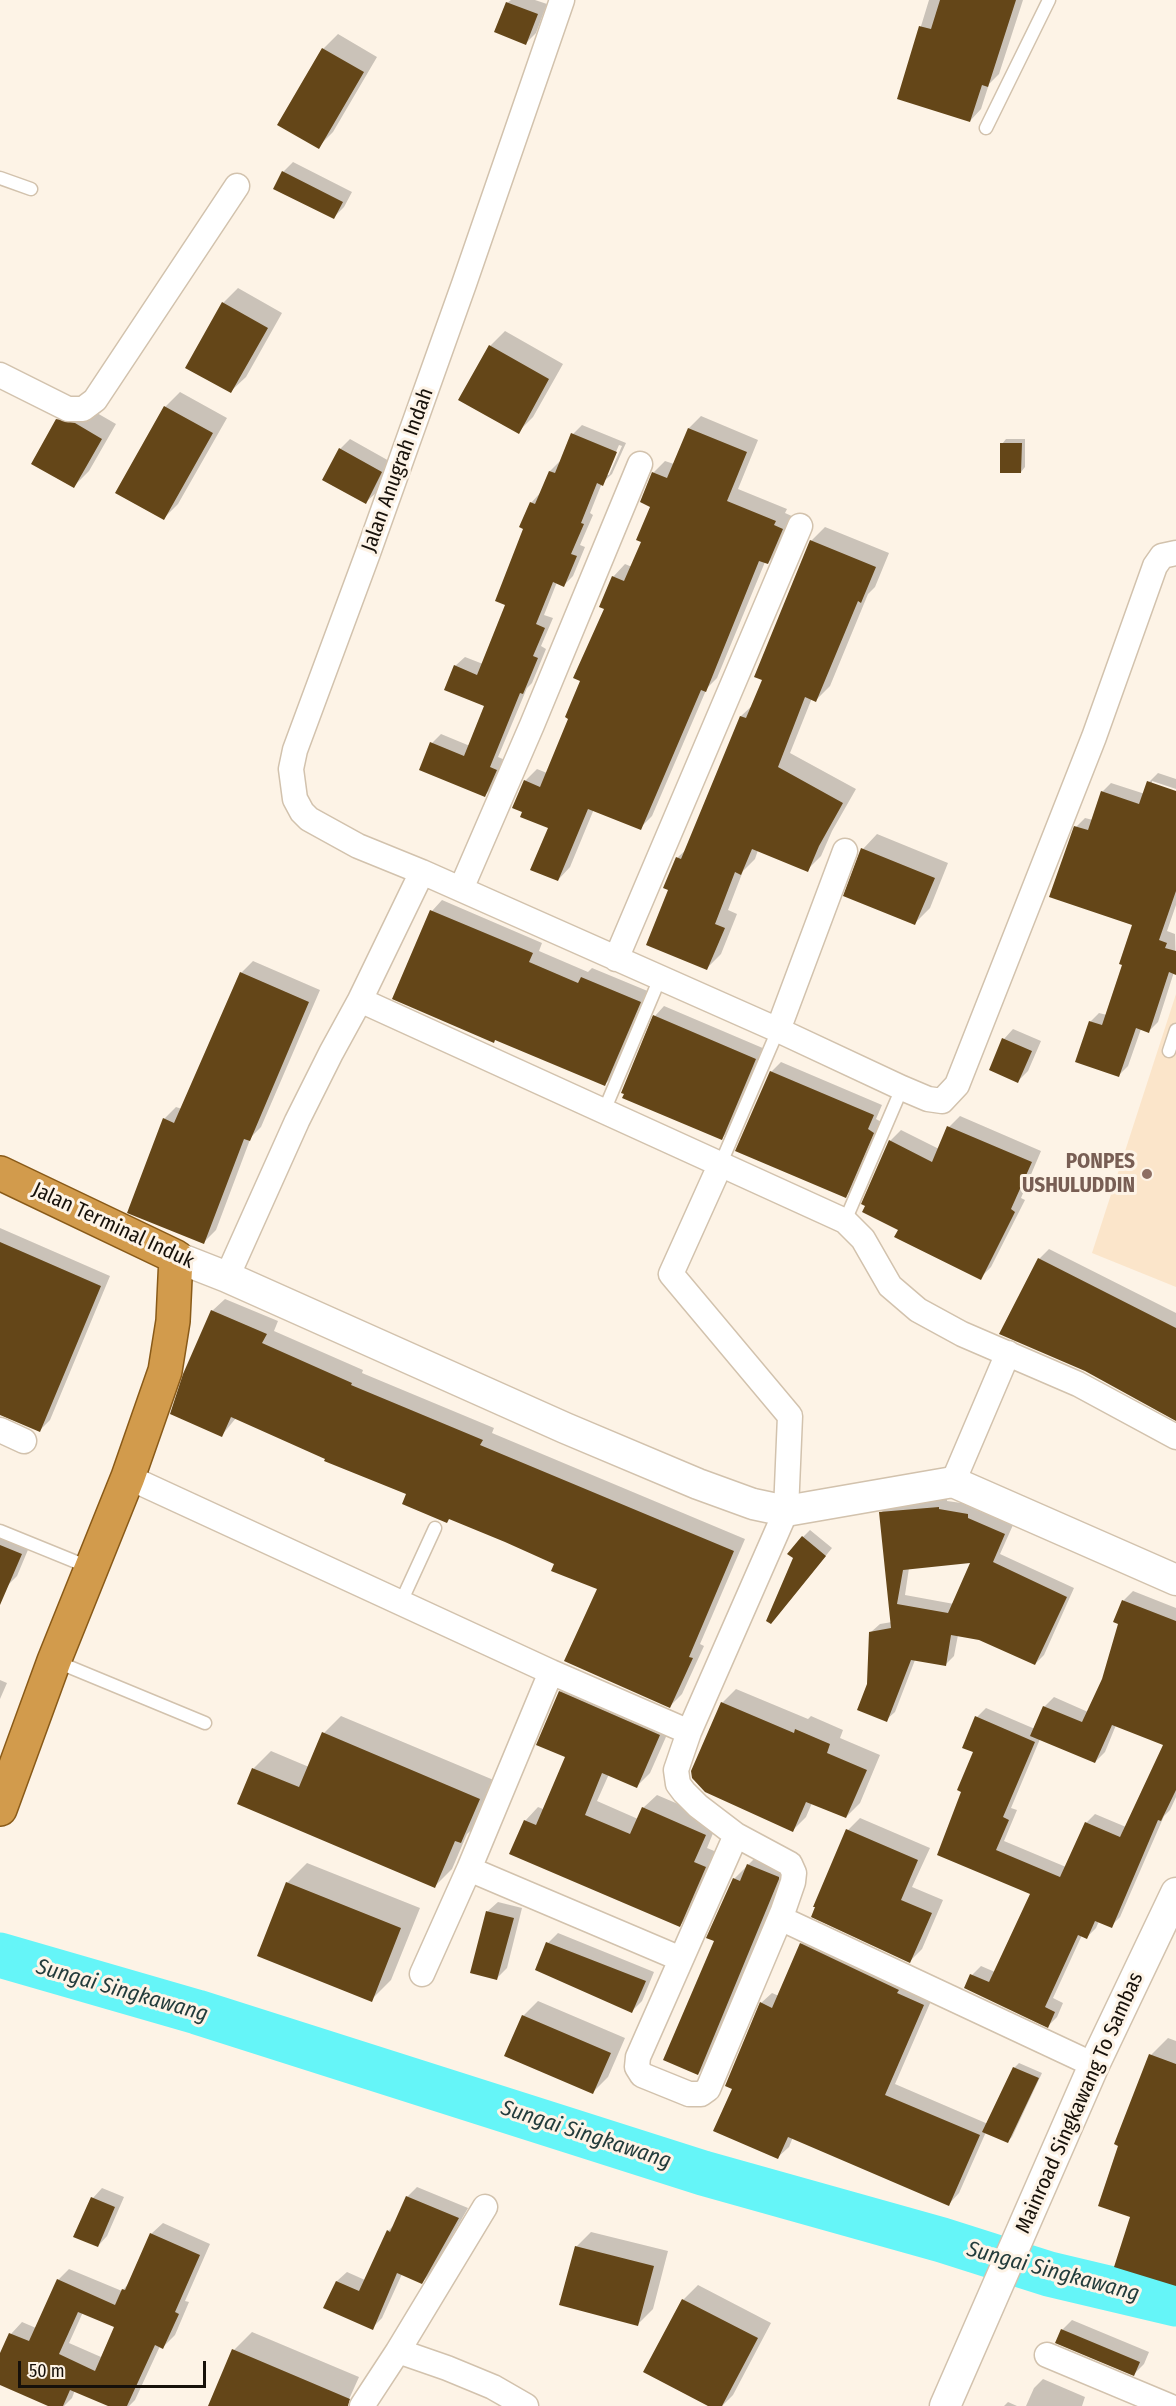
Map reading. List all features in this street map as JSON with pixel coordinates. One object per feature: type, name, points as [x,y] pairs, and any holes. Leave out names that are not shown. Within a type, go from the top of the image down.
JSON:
[{"type":"highway","name":"Jalan Terminal Induk","points":[[0,1173],[176,1257]]},
{"type":"highway","points":[[0,1809],[54,1661],[128,1477],[165,1371],[173,1321],[176,1257]]},
{"type":"street","name":"Jalan Anugrah Indah","points":[[562,0],[440,352],[295,750],[291,769],[295,799],[309,819],[358,846],[461,889],[778,1030],[902,1088],[942,1101],[957,1085],[1094,737],[1155,566],[1162,556],[1176,553]]},
{"type":"street","points":[[0,375],[68,409],[83,409],[95,400],[237,186]]},
{"type":"street","points":[[461,889],[640,464]]},
{"type":"street","points":[[616,959],[800,526]]},
{"type":"street","points":[[778,1030],[845,851]]},
{"type":"street","points":[[227,1277],[297,1121],[360,1000],[422,872]]},
{"type":"street","points":[[360,1000],[845,1221],[862,1239],[890,1286],[918,1310],[962,1334],[1078,1384],[1176,1437]]},
{"type":"street","points":[[721,1163],[671,1274],[790,1416],[786,1511],[689,1732],[676,1770],[678,1784],[698,1806],[736,1835],[790,1864],[794,1873],[780,1918],[708,2089],[701,2094],[689,2094],[642,2074],[637,2067],[638,2057],[736,1835]]},
{"type":"street","name":"Jalan Terminal Induk","points":[[176,1257],[227,1277],[554,1423],[698,1484],[753,1504],[786,1511]]},
{"type":"street","points":[[953,1482],[1008,1353]]},
{"type":"street","points":[[0,1430],[24,1441]]},
{"type":"street","points":[[128,1477],[551,1672],[689,1732]]},
{"type":"street","points":[[786,1511],[953,1482],[1176,1580]]},
{"type":"street","points":[[422,1974],[469,1869],[551,1672]]},
{"type":"street","points":[[469,1869],[681,1959]]},
{"type":"street","name":"Mainroad Singkawang To Sambas","points":[[945,2406],[1094,2065],[1176,1893]]},
{"type":"street","points":[[780,1918],[1094,2065]]},
{"type":"street","points":[[362,2406],[485,2207]]},
{"type":"street","points":[[398,2351],[493,2387],[526,2406]]},
{"type":"street","points":[[1047,2355],[1169,2406]]},
{"type":"lane","points":[[986,128],[1049,0]]},
{"type":"lane","points":[[0,178],[31,189]]},
{"type":"lane","points":[[604,1112],[660,978]]},
{"type":"lane","points":[[721,1163],[778,1030]]},
{"type":"lane","points":[[1169,1051],[1176,1030]]},
{"type":"lane","points":[[845,1221],[902,1088]]},
{"type":"lane","points":[[401,1602],[435,1528]]},
{"type":"lane","points":[[0,1531],[91,1568]]},
{"type":"lane","points":[[54,1661],[205,1723]]},
{"type":"shaded area","name":"PONPES USHULUDDIN","points":[[1176,994],[1176,1287],[1092,1253]]},
{"type":"building","points":[[940,0],[1016,0],[988,87],[982,85],[970,122],[897,99],[919,26],[931,29]]},
{"type":"building","points":[[506,2],[538,14],[526,45],[494,32]]},
{"type":"building","points":[[322,48],[364,72],[319,149],[277,125]]},
{"type":"building","points":[[282,171],[343,202],[334,219],[273,189]]},
{"type":"building","points":[[222,302],[268,328],[231,393],[185,368]]},
{"type":"building","points":[[489,345],[549,379],[519,434],[458,400]]},
{"type":"building","points":[[164,406],[213,433],[164,520],[115,493]]},
{"type":"building","points":[[56,419],[75,423],[102,439],[74,488],[31,464]]},
{"type":"building","points":[[688,428],[747,452],[727,501],[776,521],[774,525],[783,529],[768,564],[759,561],[706,692],[701,690],[641,830],[588,809],[558,881],[530,870],[548,828],[520,817],[522,812],[512,808],[524,780],[540,787],[568,719],[565,717],[580,681],[573,678],[604,609],[599,607],[612,576],[624,581],[641,542],[636,540],[650,507],[640,502],[652,472],[667,478]]},
{"type":"building","points":[[571,433],[617,452],[603,486],[597,483],[581,523],[584,524],[571,554],[577,556],[564,587],[553,582],[536,624],[545,628],[533,656],[538,658],[523,694],[520,693],[490,767],[497,770],[485,797],[419,770],[430,742],[464,756],[484,706],[444,690],[454,665],[477,675],[505,605],[495,601],[523,529],[519,527],[530,502],[535,504],[549,471],[555,473]]},
{"type":"building","points":[[1000,443],[1022,443],[1021,473],[1000,473]]},
{"type":"building","points":[[339,448],[382,472],[366,504],[322,480]]},
{"type":"building","points":[[810,540],[876,567],[861,603],[858,601],[816,702],[805,697],[778,767],[843,803],[819,846],[808,872],[752,849],[741,875],[735,872],[715,924],[725,928],[707,970],[646,945],[668,890],[663,888],[676,857],[681,859],[740,716],[746,718],[762,680],[754,677]]},
{"type":"building","points":[[1147,781],[1176,791],[1176,891],[1159,940],[1167,943],[1165,948],[1176,951],[1176,975],[1169,972],[1149,1033],[1136,1028],[1119,1077],[1075,1062],[1089,1021],[1102,1025],[1122,965],[1119,964],[1132,925],[1049,897],[1074,826],[1088,830],[1101,791],[1139,804]]},
{"type":"building","points":[[861,848],[935,878],[915,925],[843,896]]},
{"type":"building","points":[[430,910],[533,953],[529,962],[578,983],[581,977],[641,1002],[605,1086],[495,1040],[494,1043],[392,999]]},
{"type":"building","points":[[240,972],[309,1002],[250,1141],[244,1139],[204,1244],[127,1213],[163,1118],[174,1123]]},
{"type":"building","points":[[653,1015],[756,1059],[722,1140],[622,1098],[624,1094],[621,1093]]},
{"type":"building","points":[[1002,1038],[1032,1051],[1018,1083],[989,1070]]},
{"type":"building","points":[[770,1071],[874,1115],[868,1129],[874,1133],[846,1198],[735,1151]]},
{"type":"building","points":[[947,1126],[1032,1162],[1011,1209],[1015,1212],[981,1280],[894,1237],[898,1230],[862,1212],[865,1206],[861,1204],[889,1140],[932,1162]]},
{"type":"building","points":[[0,1242],[101,1286],[40,1432],[0,1415]]},
{"type":"building","points":[[1038,1258],[1176,1328],[1176,1421],[1085,1371],[999,1334]]},
{"type":"building","points":[[211,1310],[267,1334],[262,1343],[352,1383],[351,1385],[483,1440],[480,1445],[734,1551],[689,1657],[693,1658],[670,1708],[564,1661],[597,1589],[551,1571],[554,1564],[505,1542],[449,1519],[447,1523],[402,1504],[406,1494],[324,1461],[325,1459],[231,1417],[222,1437],[170,1414],[183,1374]]},
{"type":"building","points":[[939,1507],[939,1509],[968,1514],[968,1518],[1005,1534],[993,1562],[1067,1597],[1035,1665],[979,1640],[951,1635],[946,1666],[911,1660],[887,1722],[857,1710],[867,1684],[869,1632],[891,1628],[879,1512]],"holes":[[[970,1563],[948,1613],[897,1604],[903,1570]]]},
{"type":"building","points":[[802,1536],[826,1556],[771,1624],[766,1621],[793,1558],[787,1554]]},
{"type":"building","points":[[0,1545],[22,1554],[0,1605]]},
{"type":"building","points":[[1122,1600],[1176,1621],[1176,1790],[1161,1821],[1158,1820],[1112,1928],[1095,1921],[1087,1939],[1078,1935],[1045,2007],[1055,2012],[1048,2028],[964,1988],[970,1974],[989,1982],[1030,1894],[937,1855],[961,1792],[957,1790],[973,1752],[962,1748],[975,1716],[1035,1742],[1003,1817],[1009,1820],[996,1850],[1060,1877],[1085,1822],[1120,1837],[1163,1745],[1112,1725],[1095,1763],[1030,1736],[1043,1706],[1082,1722],[1102,1679],[1118,1624],[1113,1622]]},
{"type":"building","points":[[559,1691],[660,1735],[637,1788],[602,1773],[585,1815],[630,1834],[642,1807],[706,1835],[694,1862],[706,1867],[680,1927],[509,1854],[524,1820],[536,1825],[565,1757],[536,1745]]},
{"type":"building","points":[[721,1702],[794,1733],[795,1729],[830,1744],[827,1753],[867,1770],[846,1818],[806,1802],[793,1832],[705,1792],[692,1778],[691,1771]]},
{"type":"building","points":[[322,1732],[480,1799],[461,1843],[455,1841],[435,1888],[237,1804],[252,1768],[299,1787]]},
{"type":"building","points":[[846,1829],[918,1860],[901,1900],[932,1913],[910,1963],[811,1917],[815,1907],[813,1907]]},
{"type":"building","points":[[747,1864],[779,1877],[779,1879],[698,2075],[663,2060],[714,1941],[706,1938],[733,1878],[740,1881]]},
{"type":"building","points":[[286,1882],[401,1928],[372,2002],[257,1956]]},
{"type":"building","points":[[486,1911],[514,1918],[497,1980],[470,1973]]},
{"type":"building","points":[[546,1942],[646,1981],[632,2013],[535,1970]]},
{"type":"building","points":[[800,1943],[899,1990],[897,1993],[924,2005],[885,2095],[980,2135],[949,2206],[788,2137],[778,2159],[713,2131],[732,2089],[725,2086],[760,2002],[772,2008]]},
{"type":"building","points":[[522,2015],[611,2053],[593,2094],[504,2056]]},
{"type":"building","points":[[1149,2054],[1176,2064],[1176,2286],[1114,2267],[1130,2217],[1098,2206],[1118,2146],[1114,2144]]},
{"type":"building","points":[[1013,2067],[1039,2078],[1008,2143],[982,2132]]},
{"type":"building","points":[[406,2196],[459,2218],[422,2284],[397,2273],[373,2330],[323,2308],[336,2281],[359,2291],[387,2230],[390,2232]]},
{"type":"building","points":[[91,2197],[115,2207],[98,2247],[73,2237]]},
{"type":"building","points":[[150,2233],[200,2255],[175,2312],[179,2314],[163,2349],[155,2345],[127,2406],[108,2406],[70,2390],[63,2406],[48,2406],[0,2385],[0,2353],[9,2333],[29,2341],[57,2279],[115,2305],[122,2289],[125,2290]],"holes":[[[78,2312],[114,2327],[95,2371],[59,2354]]]},
{"type":"building","points":[[575,2246],[654,2266],[638,2326],[559,2305]]},
{"type":"building","points":[[682,2299],[758,2338],[722,2406],[708,2406],[643,2372]]},
{"type":"building","points":[[1061,2329],[1140,2362],[1134,2376],[1055,2343]]},
{"type":"building","points":[[232,2349],[350,2399],[348,2406],[208,2406]]},
{"type":"waterway","name":"Sungai Singkawang","points":[[0,1955],[197,2012],[703,2173],[942,2240],[1049,2274],[1176,2304]]},
{"type":"place","name":"PONPES USHULUDDIN","points":[[1147,1174]]}]
